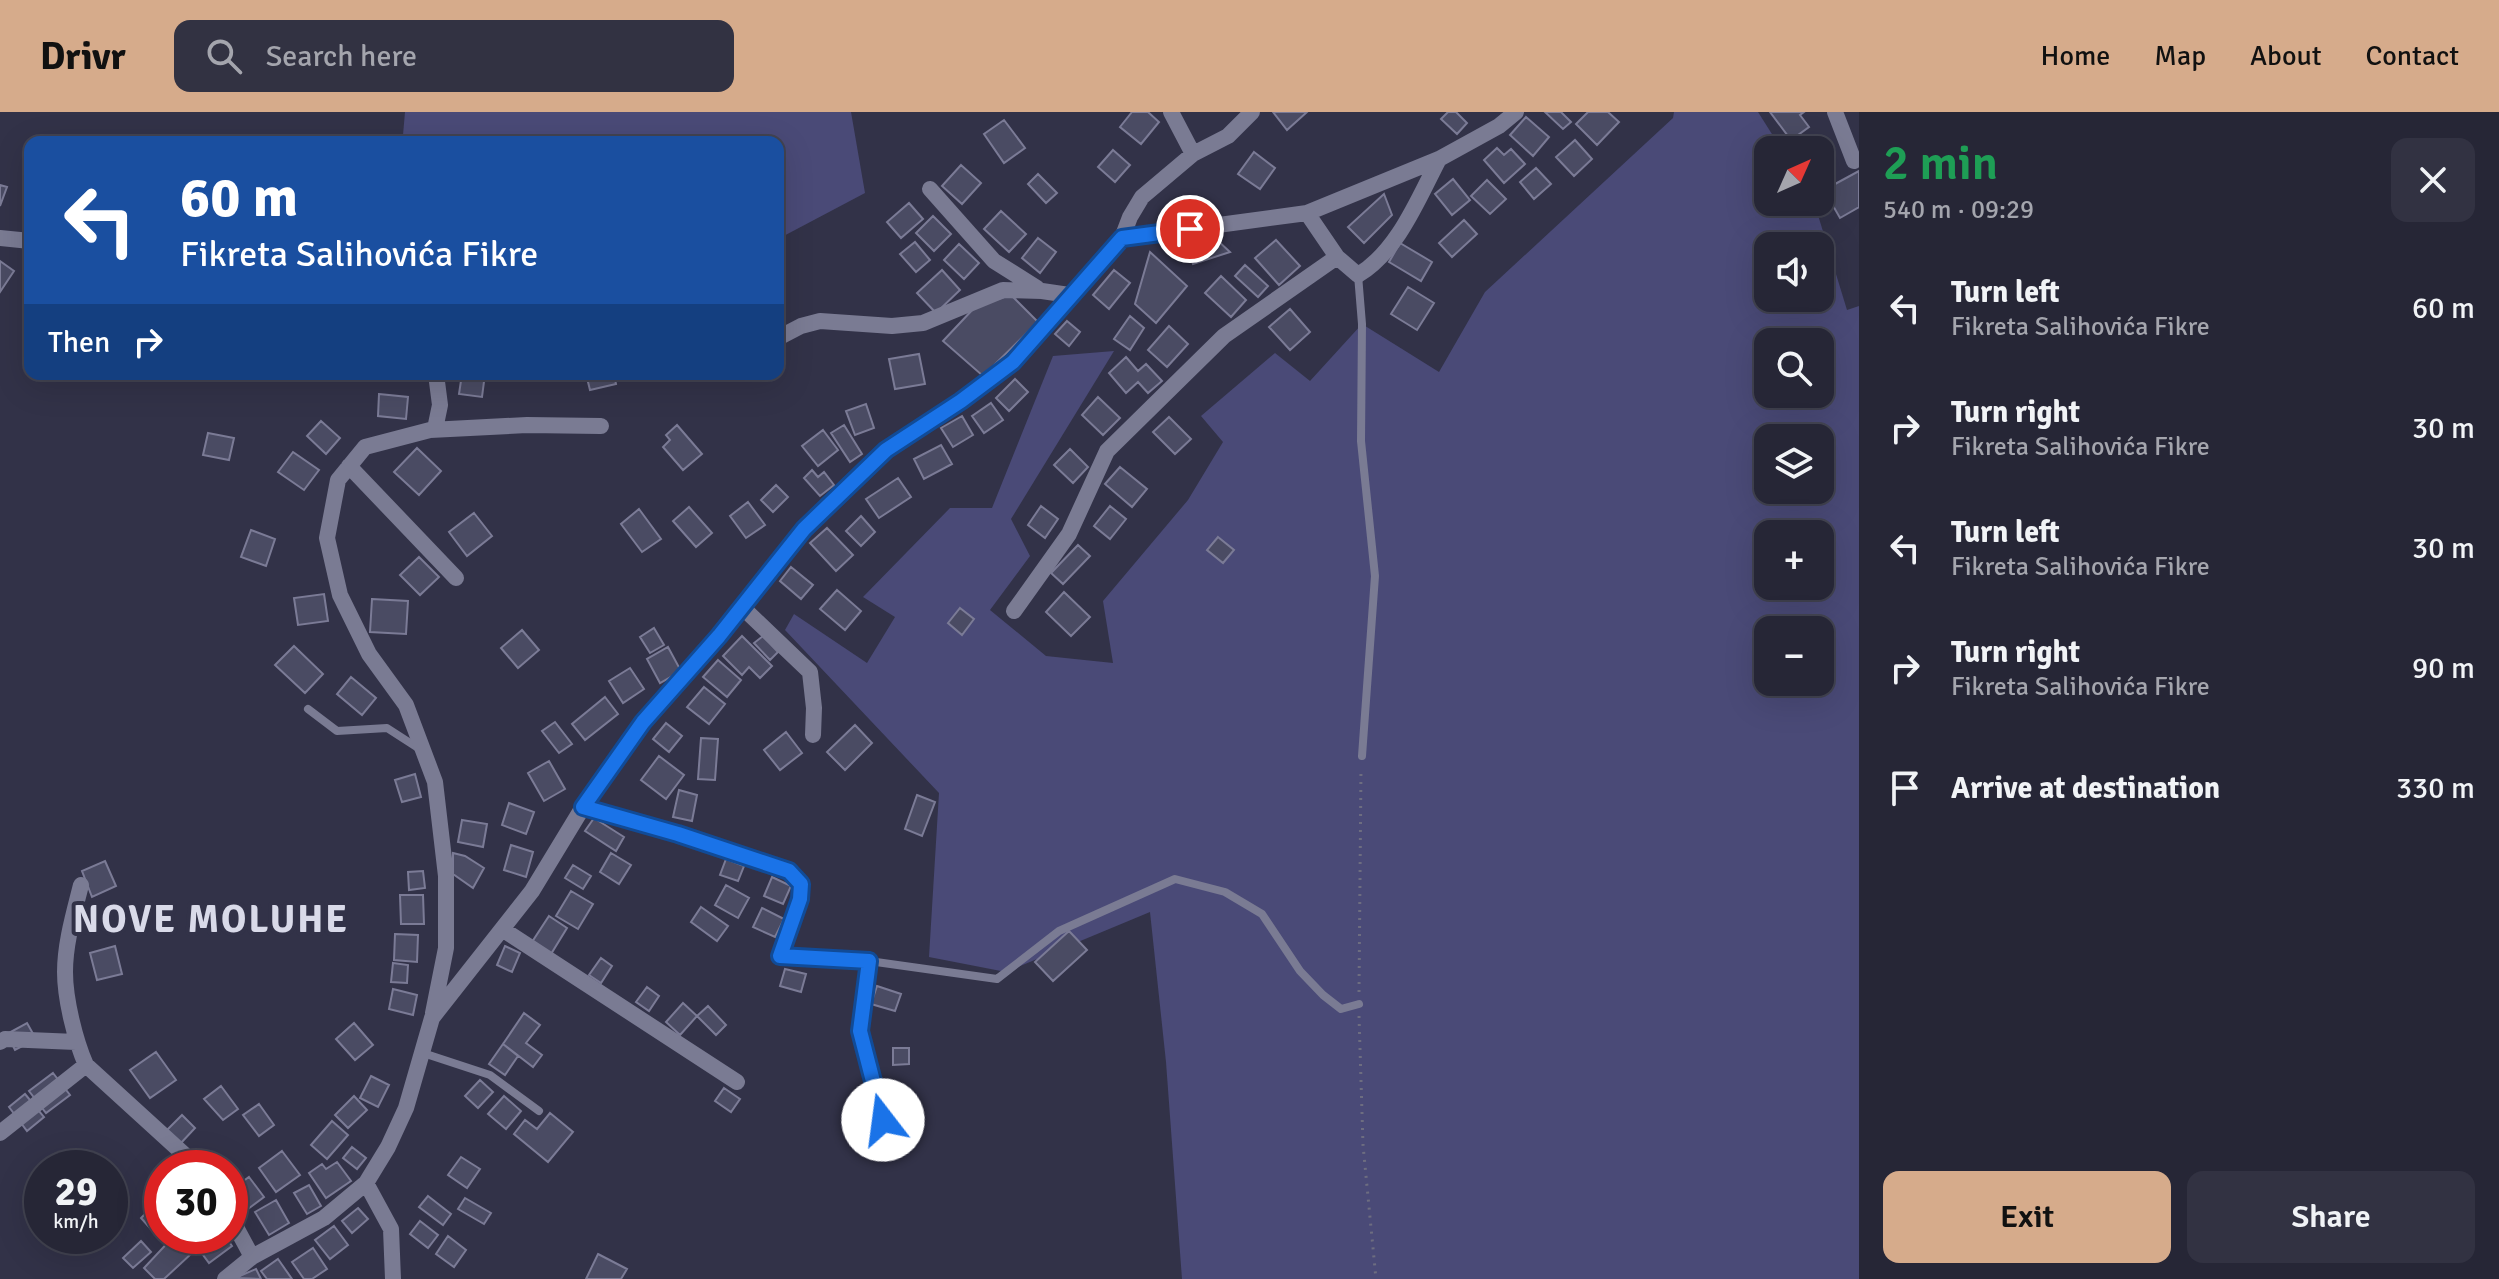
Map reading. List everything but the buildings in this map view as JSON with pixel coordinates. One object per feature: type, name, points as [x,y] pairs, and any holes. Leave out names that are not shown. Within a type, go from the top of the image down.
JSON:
[{"type":"street","points":[[1171,112],[1193,154]]},
{"type":"street","points":[[432,1018],[532,891],[583,807],[643,722],[804,529],[886,450],[961,401],[1013,362],[1122,238],[1142,197],[1193,154],[1228,136],[1252,112]]},
{"type":"street","points":[[1122,238],[1307,213],[1439,159],[1499,126],[1516,112]]},
{"type":"street","points":[[1835,112],[1854,161]]},
{"type":"street","points":[[1307,213],[1337,257],[1358,275],[1373,266],[1401,231],[1439,159]]},
{"type":"street","points":[[930,189],[994,261],[1042,291]]},
{"type":"street","points":[[0,238],[24,240]]},
{"type":"street","points":[[1014,611],[1069,534],[1107,451],[1224,336],[1337,257]]},
{"type":"street","points":[[784,335],[820,321],[892,326],[923,323],[1003,290],[1069,295]]},
{"type":"street","points":[[435,429],[440,405],[437,380]]},
{"type":"street","points":[[225,1279],[252,1257],[324,1218],[366,1183],[388,1147],[406,1108],[432,1018],[446,948],[446,876],[435,782],[406,705],[369,654],[340,595],[327,538],[338,480],[365,447],[435,429],[601,426]]},
{"type":"street","points":[[349,466],[456,578]]},
{"type":"street","points":[[742,607],[810,672],[813,735]]},
{"type":"street","points":[[583,807],[678,834],[789,871],[801,884],[800,899],[780,956],[869,961],[860,1031],[883,1120]]},
{"type":"street","points":[[81,885],[70,931],[65,973],[76,1042],[86,1065],[179,1150]]},
{"type":"street","points":[[502,929],[737,1082]]},
{"type":"street","points":[[0,1042],[5,1039],[76,1042]]},
{"type":"street","points":[[0,1133],[86,1065]]},
{"type":"street","points":[[366,1183],[391,1229],[393,1279]]},
{"type":"street","points":[[248,1250],[252,1257]]},
{"type":"lane","points":[[1358,275],[1362,324],[1361,441],[1375,576],[1362,756]]},
{"type":"lane","points":[[308,709],[337,731],[387,728],[424,752]]},
{"type":"lane","points":[[869,961],[997,979],[1059,931],[1175,879],[1225,892],[1262,914],[1300,971],[1323,995],[1341,1009],[1359,1004]]},
{"type":"lane","points":[[422,1053],[490,1075],[539,1111]]},
{"type":"shaded area","points":[[405,112],[851,112],[865,193],[784,236],[784,136],[403,135]]},
{"type":"shaded area","points":[[1674,112],[1758,112],[1773,136],[1754,136],[1754,216],[1818,216],[1823,232],[1754,232],[1754,312],[1834,312],[1834,267],[1847,310],[1859,306],[1859,1279],[1182,1279],[1166,1062],[1150,912],[1006,972],[929,957],[939,793],[785,630],[794,614],[867,663],[895,617],[863,597],[950,508],[992,508],[1053,356],[1114,351],[1011,519],[1030,556],[990,610],[1046,656],[1113,663],[1103,601],[1188,500],[1223,442],[1201,416],[1275,353],[1310,381],[1362,324],[1439,372],[1485,292],[1673,118]]},
{"type":"district","name":"NOVE MOLUHE","points":[[211,919]]},
{"type":"route","points":[[883,1120],[860,1031],[869,961],[780,956],[800,899],[801,884],[789,871],[678,834],[583,807],[643,722],[719,636],[804,529],[886,450],[961,401],[1013,362],[1122,238],[1190,229]]}]
